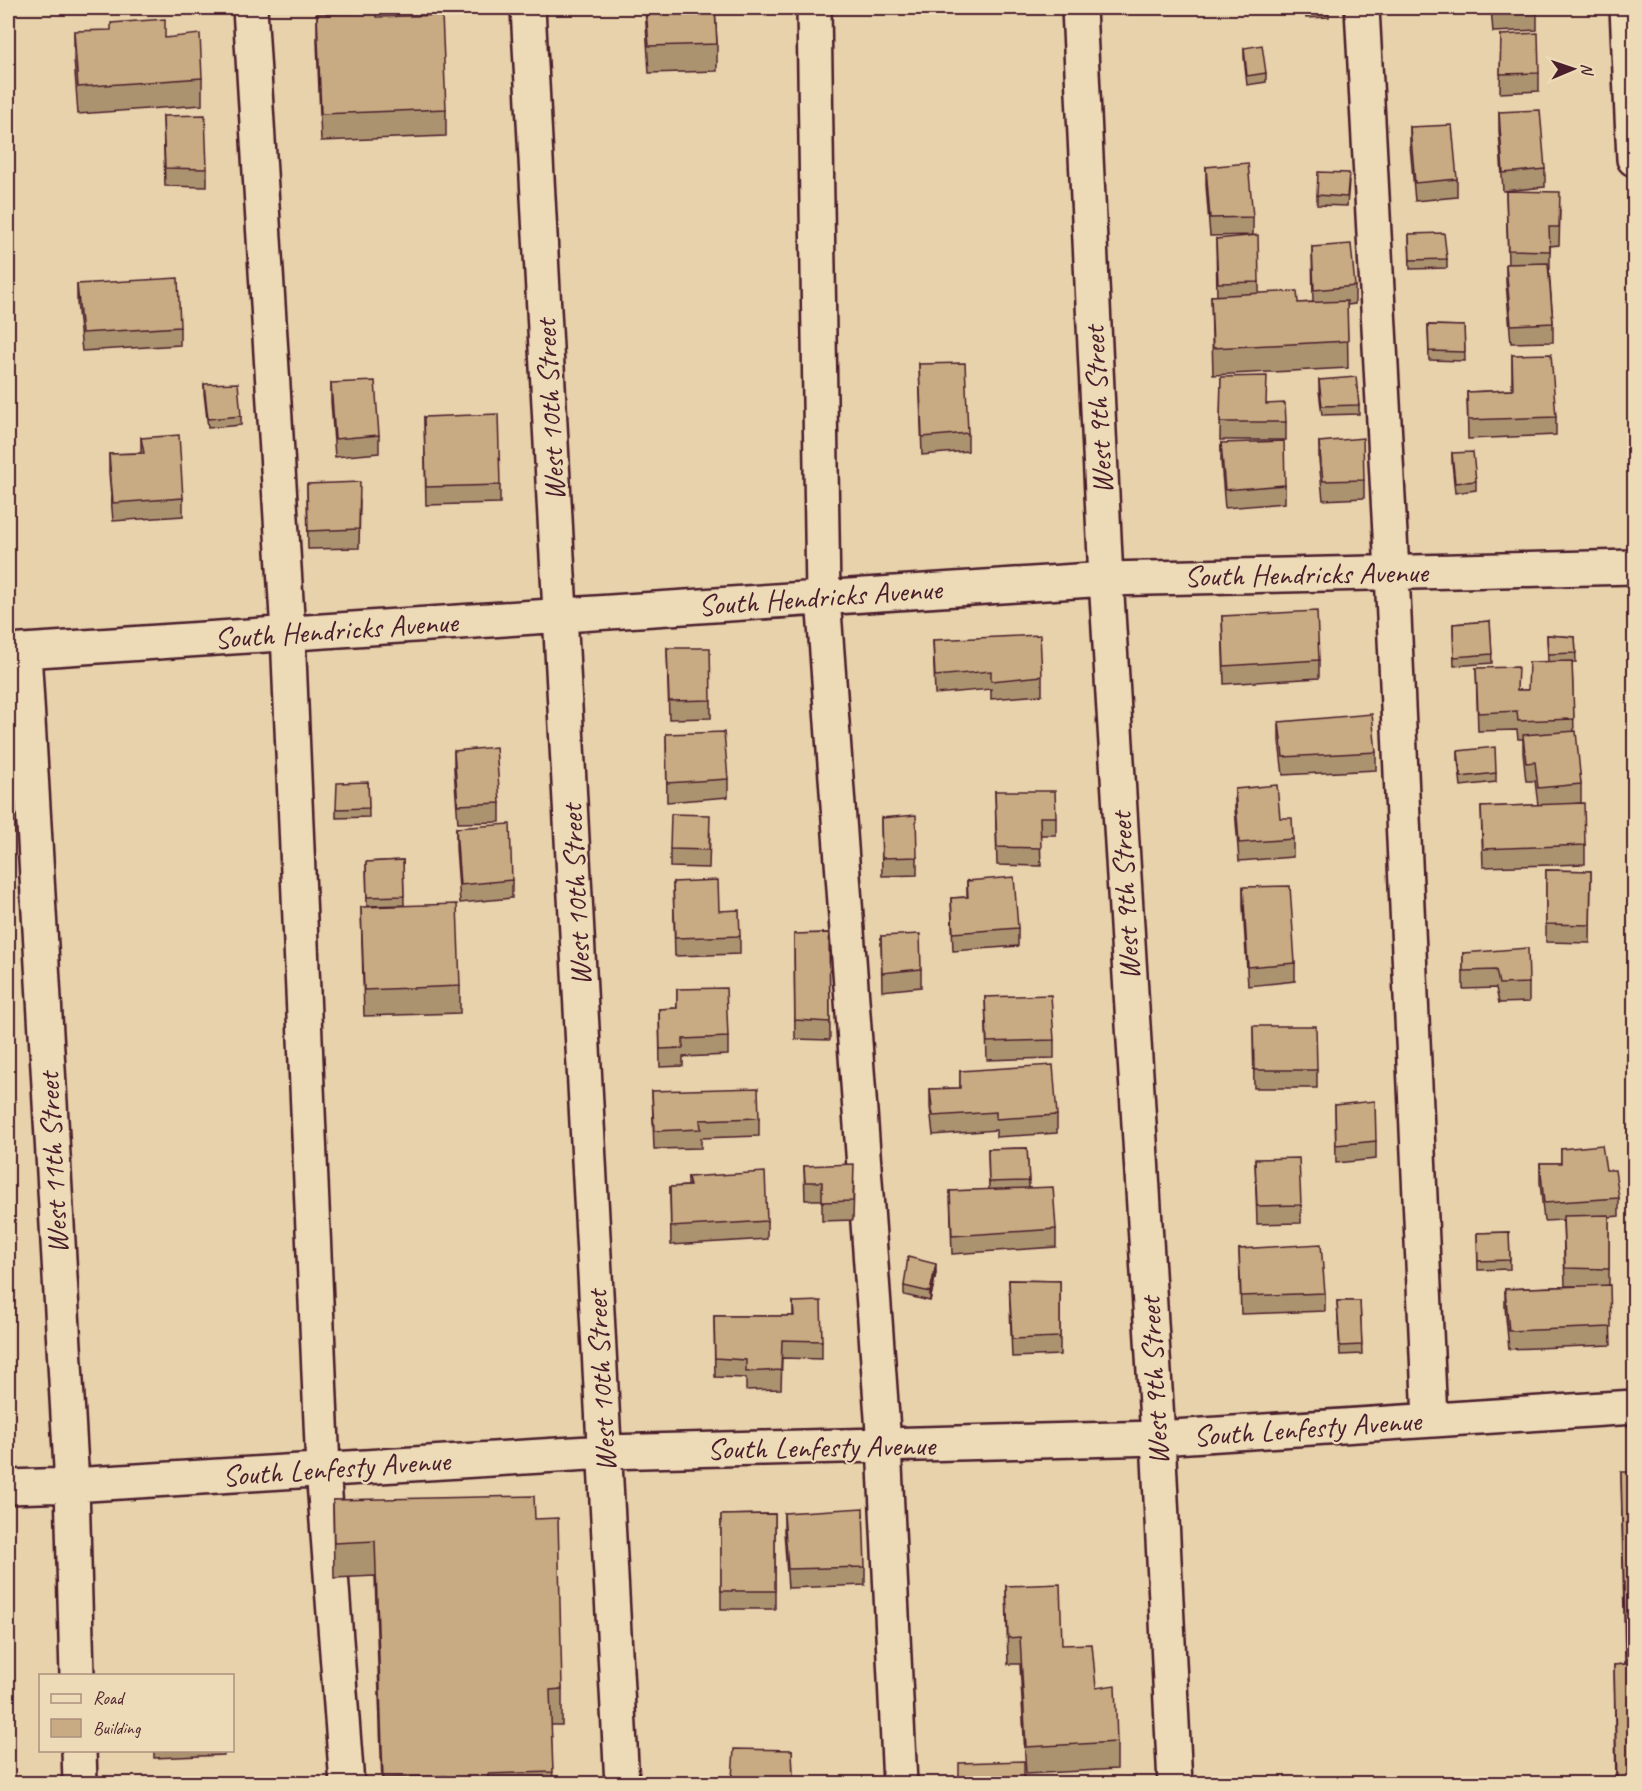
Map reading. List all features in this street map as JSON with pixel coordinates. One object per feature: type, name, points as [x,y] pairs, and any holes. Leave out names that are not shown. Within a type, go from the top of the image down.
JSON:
[{"type":"street","points":[[250,8],[288,633],[323,1469],[347,1784]]},
{"type":"street","name":"West 10th Street","points":[[528,8],[622,1784]]},
{"type":"street","points":[[814,8],[823,597],[884,1445],[900,1784]]},
{"type":"street","name":"West 9th Street","points":[[1079,8],[1106,579],[1158,1438],[1175,1784]]},
{"type":"street","points":[[1362,8],[1392,572],[1430,1420]]},
{"type":"street","points":[[1627,8],[1635,159]]},
{"type":"street","name":"South Hendricks Avenue","points":[[16,651],[1106,579],[1635,567]]},
{"type":"street","name":"West 11th Street","points":[[16,651],[72,1485],[77,1674]]},
{"type":"street","name":"South Lenfesty Avenue","points":[[8,1487],[604,1452],[1158,1438],[1635,1407]]},
{"type":"street","points":[[79,1752],[80,1784]]},
{"type":"building","points":[[646,8],[715,8],[717,44],[649,46]]},
{"type":"building","points":[[1493,8],[1537,8],[1537,12],[1493,14]]},
{"type":"building","points":[[376,11],[376,17],[442,15],[446,109],[321,114],[317,14]]},
{"type":"building","points":[[165,19],[165,38],[200,34],[202,78],[78,87],[74,31],[111,30],[111,23]]},
{"type":"building","points":[[1538,33],[1539,73],[1500,74],[1501,35]]},
{"type":"building","points":[[1262,45],[1266,73],[1247,76],[1244,48]]},
{"type":"building","points":[[1540,110],[1545,169],[1503,173],[1499,112]]},
{"type":"building","points":[[205,115],[207,169],[165,168],[163,116]]},
{"type":"building","points":[[1452,125],[1457,179],[1415,183],[1410,127]]},
{"type":"building","points":[[1248,163],[1253,217],[1210,218],[1206,167]]},
{"type":"building","points":[[1318,172],[1349,173],[1347,197],[1317,195]]},
{"type":"building","points":[[1506,191],[1560,192],[1559,227],[1549,227],[1550,251],[1508,250]]},
{"type":"building","points":[[1444,233],[1447,259],[1410,260],[1409,234]]},
{"type":"building","points":[[1258,235],[1259,282],[1218,283],[1216,239]]},
{"type":"building","points":[[1351,244],[1355,286],[1314,290],[1312,247]]},
{"type":"building","points":[[1548,263],[1553,323],[1511,325],[1506,264]]},
{"type":"building","points":[[178,278],[180,327],[82,333],[77,284]]},
{"type":"building","points":[[1297,291],[1298,303],[1347,301],[1348,341],[1213,348],[1211,296]]},
{"type":"building","points":[[1428,325],[1464,326],[1465,352],[1429,351]]},
{"type":"building","points":[[1551,354],[1556,417],[1468,420],[1467,392],[1513,390],[1512,355]]},
{"type":"building","points":[[965,363],[968,433],[922,437],[919,364]]},
{"type":"building","points":[[1267,376],[1266,404],[1285,403],[1286,422],[1220,422],[1221,377]]},
{"type":"building","points":[[1356,377],[1359,405],[1322,406],[1319,380]]},
{"type":"building","points":[[375,381],[379,435],[335,439],[331,383]]},
{"type":"building","points":[[238,383],[241,416],[208,419],[204,384]]},
{"type":"building","points":[[498,414],[500,485],[426,487],[424,417]]},
{"type":"building","points":[[179,435],[183,498],[113,503],[109,454],[144,453],[141,438]]},
{"type":"building","points":[[1363,438],[1364,480],[1323,481],[1319,442]]},
{"type":"building","points":[[1284,441],[1285,485],[1225,490],[1221,443]]},
{"type":"building","points":[[1473,452],[1476,481],[1455,483],[1452,453]]},
{"type":"building","points":[[360,482],[359,529],[308,531],[307,484]]},
{"type":"building","points":[[1317,611],[1319,660],[1224,666],[1222,616]]},
{"type":"building","points":[[1490,621],[1492,654],[1454,657],[1453,624]]},
{"type":"building","points":[[1040,635],[1042,676],[991,681],[991,671],[935,676],[933,640]]},
{"type":"building","points":[[1547,635],[1575,637],[1576,653],[1548,654]]},
{"type":"building","points":[[667,648],[710,648],[711,700],[669,701]]},
{"type":"building","points":[[1572,661],[1574,719],[1518,721],[1517,711],[1478,713],[1476,668],[1518,667],[1517,690],[1528,690],[1529,662]]},
{"type":"building","points":[[1372,714],[1376,752],[1283,757],[1279,722]]},
{"type":"building","points":[[1576,731],[1581,784],[1538,788],[1535,762],[1526,763],[1523,735]]},
{"type":"building","points":[[724,732],[728,779],[667,783],[666,734]]},
{"type":"building","points":[[496,747],[500,803],[458,805],[454,751]]},
{"type":"building","points":[[1495,747],[1496,773],[1461,777],[1458,751]]},
{"type":"building","points":[[368,782],[369,808],[336,809],[337,783]]},
{"type":"building","points":[[1277,785],[1280,818],[1292,818],[1293,839],[1239,843],[1235,789]]},
{"type":"building","points":[[995,791],[1055,791],[1056,817],[1040,817],[1041,848],[997,847]]},
{"type":"building","points":[[1584,803],[1585,845],[1483,849],[1481,807]]},
{"type":"building","points":[[671,814],[710,815],[709,850],[670,849]]},
{"type":"building","points":[[916,815],[917,857],[882,858],[881,818]]},
{"type":"building","points":[[510,824],[512,880],[460,885],[456,828]]},
{"type":"building","points":[[403,860],[404,896],[367,897],[366,862]]},
{"type":"building","points":[[1546,870],[1591,871],[1590,925],[1546,924]]},
{"type":"building","points":[[1014,877],[1018,928],[953,933],[951,898],[968,897],[967,881]]},
{"type":"building","points":[[718,880],[719,911],[739,910],[740,936],[675,938],[673,882]]},
{"type":"building","points":[[1290,886],[1295,963],[1248,967],[1243,887]]},
{"type":"building","points":[[457,904],[460,986],[364,990],[361,907]]},
{"type":"building","points":[[829,933],[830,1022],[795,1020],[794,934]]},
{"type":"building","points":[[920,934],[921,969],[882,973],[881,936]]},
{"type":"building","points":[[1528,948],[1529,983],[1499,984],[1496,970],[1463,971],[1463,953]]},
{"type":"building","points":[[726,988],[728,1037],[683,1039],[683,1048],[660,1049],[659,1009],[677,1008],[677,989]]},
{"type":"building","points":[[1051,995],[1054,1040],[987,1042],[985,997]]},
{"type":"building","points":[[1253,1026],[1316,1026],[1317,1070],[1254,1070]]},
{"type":"building","points":[[1053,1065],[1057,1115],[996,1119],[996,1112],[933,1116],[930,1089],[960,1088],[960,1071]]},
{"type":"building","points":[[758,1088],[759,1118],[700,1120],[701,1129],[654,1131],[652,1091]]},
{"type":"building","points":[[1375,1101],[1376,1141],[1336,1145],[1335,1105]]},
{"type":"building","points":[[1602,1145],[1606,1170],[1615,1170],[1619,1198],[1544,1203],[1540,1163],[1561,1163],[1561,1149]]},
{"type":"building","points":[[1027,1148],[1029,1181],[989,1182],[988,1149]]},
{"type":"building","points":[[1299,1158],[1301,1205],[1257,1206],[1255,1159]]},
{"type":"building","points":[[854,1164],[853,1201],[822,1202],[822,1182],[805,1182],[804,1166]]},
{"type":"building","points":[[765,1172],[767,1221],[671,1227],[670,1187],[690,1186],[688,1177]]},
{"type":"building","points":[[1053,1187],[1056,1229],[952,1236],[950,1191]]},
{"type":"building","points":[[1609,1215],[1609,1269],[1565,1268],[1563,1216]]},
{"type":"building","points":[[1509,1232],[1510,1260],[1478,1261],[1477,1233]]},
{"type":"building","points":[[1321,1244],[1325,1293],[1241,1296],[1239,1249]]},
{"type":"building","points":[[908,1257],[936,1264],[930,1292],[904,1286]]},
{"type":"building","points":[[1009,1280],[1060,1281],[1060,1337],[1012,1339]]},
{"type":"building","points":[[1610,1285],[1611,1327],[1509,1331],[1505,1289]]},
{"type":"building","points":[[821,1301],[822,1341],[782,1340],[781,1370],[746,1372],[746,1360],[715,1358],[714,1316],[794,1316],[793,1302]]},
{"type":"building","points":[[1337,1301],[1360,1301],[1362,1345],[1340,1346]]},
{"type":"building","points":[[1621,1472],[1635,1472],[1635,1784],[1617,1784],[1614,1665],[1626,1664]]},
{"type":"building","points":[[534,1496],[535,1519],[558,1518],[562,1689],[550,1690],[553,1772],[488,1774],[488,1784],[446,1784],[446,1776],[383,1778],[375,1541],[334,1543],[333,1500]]},
{"type":"building","points":[[863,1508],[865,1567],[788,1569],[784,1513]]},
{"type":"building","points":[[775,1514],[775,1591],[721,1591],[721,1515]]},
{"type":"building","points":[[1060,1584],[1062,1645],[1092,1644],[1096,1688],[1115,1685],[1117,1742],[1026,1747],[1020,1637],[1008,1638],[1006,1586]]},
{"type":"building","points":[[734,1749],[792,1750],[793,1780],[782,1781],[782,1784],[723,1784],[723,1778],[732,1778]]},
{"type":"building","points":[[1024,1761],[1024,1784],[959,1784],[959,1763]]}]
